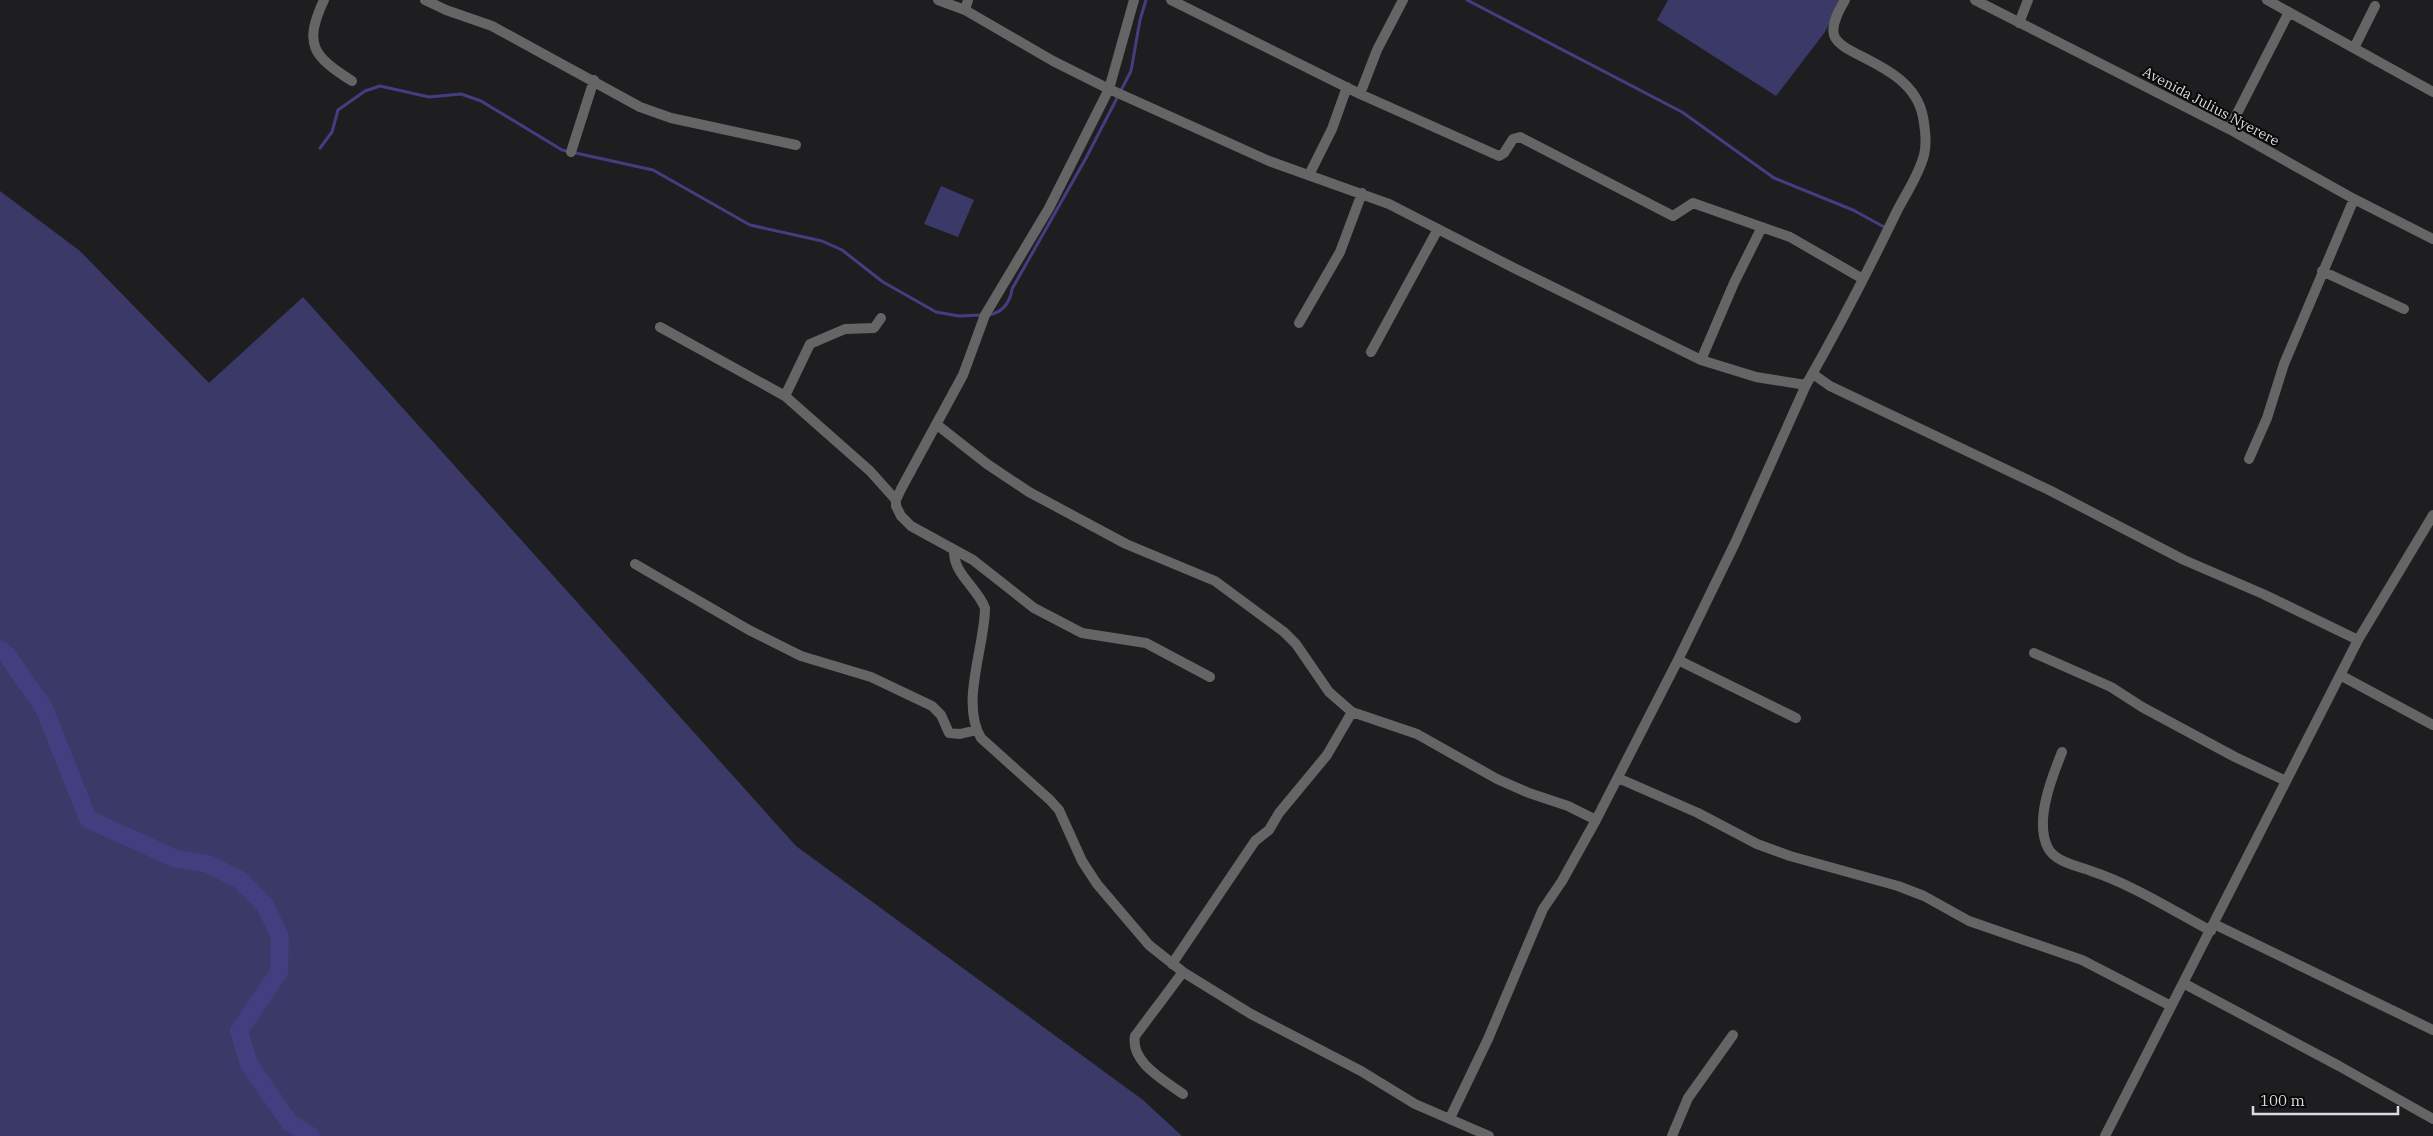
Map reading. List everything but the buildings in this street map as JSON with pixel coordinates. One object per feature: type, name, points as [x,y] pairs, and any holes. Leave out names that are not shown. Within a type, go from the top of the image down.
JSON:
[{"type":"street","points":[[324,0],[313,29],[313,43],[323,59],[352,81]]},
{"type":"street","points":[[425,0],[446,10],[492,26],[594,80],[640,107],[671,118],[796,145]]},
{"type":"street","points":[[938,0],[966,5],[1053,61],[1110,89],[1269,161],[1362,193],[1701,360],[1756,377],[1806,385]]},
{"type":"street","points":[[896,500],[970,361],[985,315],[1049,208],[1110,89],[1134,0]]},
{"type":"street","points":[[1171,0],[1360,94],[1499,156],[1504,153],[1513,139],[1520,138],[1673,216],[1693,203],[1790,237],[1862,278]]},
{"type":"street","points":[[1360,94],[1378,50],[1403,0]]},
{"type":"street","points":[[1450,1118],[1488,1039],[1543,909],[1562,881],[1596,820],[1678,660],[1744,524],[1806,385],[1924,154],[1925,136],[1921,109],[1904,84],[1894,73],[1844,47],[1836,39],[1833,33],[1834,24],[1845,0]]},
{"type":"street","name":"Avenida Julius Nyerere","points":[[1975,0],[2229,129],[2354,199],[2433,239]]},
{"type":"street","points":[[2019,23],[2028,0]]},
{"type":"street","points":[[2267,0],[2433,92]]},
{"type":"street","points":[[2354,48],[2375,6]]},
{"type":"street","points":[[2229,129],[2289,12]]},
{"type":"street","points":[[571,152],[594,80]]},
{"type":"street","points":[[1309,175],[1332,129],[1347,87]]},
{"type":"street","points":[[1299,322],[1340,252],[1362,193]]},
{"type":"street","points":[[2249,459],[2267,418],[2281,372],[2354,199]]},
{"type":"street","points":[[1701,360],[1734,283],[1762,227]]},
{"type":"street","points":[[1371,352],[1438,229]]},
{"type":"street","points":[[2322,271],[2404,309]]},
{"type":"street","points":[[784,396],[810,344],[845,329],[874,328],[881,318]]},
{"type":"street","points":[[660,327],[784,396],[870,471],[896,500],[899,512],[911,526],[973,560],[1034,608],[1087,634],[1146,643],[1210,677]]},
{"type":"street","points":[[1812,374],[1830,386],[2057,494],[2184,560],[2358,640]]},
{"type":"street","points":[[936,424],[987,464],[1029,492],[1126,544],[1215,581],[1284,632],[1296,644],[1329,692],[1352,712],[1417,734],[1497,779],[1529,793],[1568,806],[1596,820]]},
{"type":"street","points":[[2105,1136],[2213,928],[2358,640],[2433,515]]},
{"type":"street","points":[[954,550],[954,556],[963,576],[985,608],[973,714],[977,730],[982,738],[1059,810],[1082,861],[1097,884],[1149,945],[1183,972],[1235,1005],[1361,1071],[1414,1104],[1489,1136]]},
{"type":"street","points":[[635,564],[749,630],[801,656],[871,677],[932,706],[941,716],[949,733],[960,734],[977,730]]},
{"type":"street","points":[[2034,653],[2111,687],[2235,757],[2286,782]]},
{"type":"street","points":[[1678,660],[1796,718]]},
{"type":"street","points":[[2340,675],[2433,725]]},
{"type":"street","points":[[1172,964],[1255,841],[1269,830],[1279,813],[1327,755],[1352,712]]},
{"type":"street","points":[[2062,752],[2044,803],[2046,841],[2052,853],[2067,863],[2108,876],[2213,928],[2433,1030]]},
{"type":"street","points":[[1618,778],[1698,813],[1757,844],[1790,856],[1898,886],[1924,896],[1969,921],[2082,960],[2171,1006]]},
{"type":"street","points":[[1183,972],[1135,1036],[1133,1045],[1137,1055],[1183,1094]]},
{"type":"street","points":[[2183,984],[2432,1117]]},
{"type":"street","points":[[1672,1136],[1688,1098],[1733,1035]]},
{"type":"shaded area","points":[[1668,0],[1841,0],[1825,32],[1776,96],[1657,20]]},
{"type":"shaded area","points":[[941,186],[974,200],[958,237],[924,224]]},
{"type":"shaded area","points":[[0,191],[80,251],[209,383],[303,297],[796,846],[1143,1100],[1182,1136],[0,1136]]},
{"type":"waterway","points":[[989,315],[998,312],[1008,303],[1012,289],[1086,158],[1131,71],[1140,20],[1146,0]]},
{"type":"waterway","points":[[1467,0],[1682,112],[1774,178],[1853,210],[1886,228]]},
{"type":"waterway","points":[[320,148],[332,132],[338,110],[365,91],[380,86],[429,97],[461,94],[481,101],[562,150],[653,170],[750,225],[822,241],[842,250],[883,282],[936,312],[959,316],[982,315]]},
{"type":"waterway","points":[[0,649],[7,655],[44,708],[88,819],[174,858],[208,864],[240,880],[265,905],[280,937],[279,972],[239,1031],[249,1064],[289,1122],[311,1136]]}]
